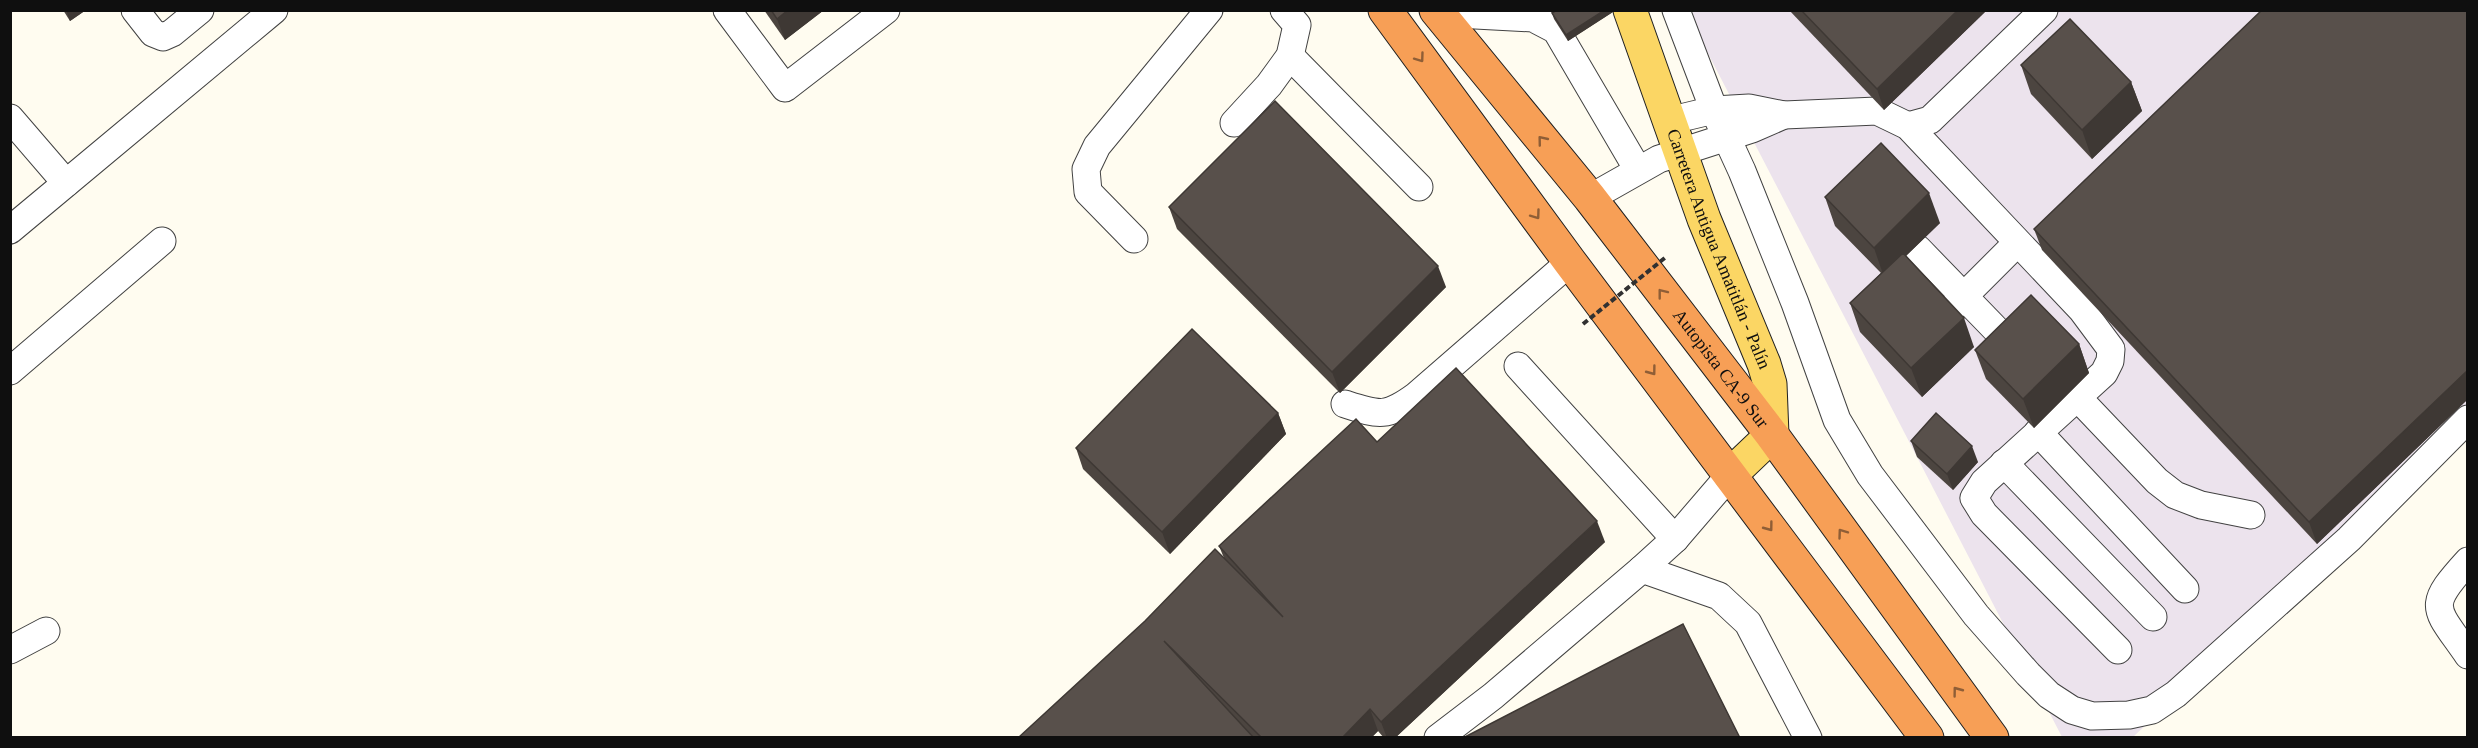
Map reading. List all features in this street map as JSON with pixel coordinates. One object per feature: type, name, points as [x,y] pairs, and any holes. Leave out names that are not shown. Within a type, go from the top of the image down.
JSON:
[{"type":"highway","points":[[1386,10],[1570,262],[1927,738]]},
{"type":"highway","name":"Autopista CA-9 Sur","points":[[1437,12],[1590,198],[1772,435],[1992,738]]},
{"type":"main road","name":"Carretera Antigua Amatitlán - Palín","points":[[1630,10],[1679,152],[1770,384],[1772,435]]},
{"type":"main road","points":[[1730,475],[1772,435]]},
{"type":"street","points":[[135,10],[153,33],[163,37],[172,33],[200,10]]},
{"type":"street","points":[[10,230],[274,10]]},
{"type":"street","points":[[727,10],[785,88],[886,10]]},
{"type":"street","points":[[1134,239],[1088,192],[1086,169],[1097,146],[1209,10]]},
{"type":"street","points":[[1234,123],[1269,85],[1290,56],[1297,25],[1284,10]]},
{"type":"street","points":[[1676,10],[1725,138],[1742,171],[1791,292],[1837,420],[1870,476],[1976,615],[2049,695],[2072,710],[2092,716],[2129,715],[2152,711],[2176,694],[2349,539],[2468,419]]},
{"type":"street","points":[[1908,126],[1930,120],[2044,10]]},
{"type":"street","points":[[1437,12],[1533,18],[1556,30],[1638,170]]},
{"type":"street","points":[[1290,56],[1419,187]]},
{"type":"street","points":[[1668,121],[1714,110],[1749,108],[1784,116],[1877,111],[1908,126],[2082,310],[2111,349],[2110,361],[2104,373],[1984,482],[1974,498],[1979,509],[2118,650]]},
{"type":"street","points":[[1590,198],[1659,159],[1784,116]]},
{"type":"street","points":[[10,118],[66,183]]},
{"type":"street","points":[[10,371],[162,241]]},
{"type":"street","points":[[1957,304],[2018,243]]},
{"type":"street","points":[[1918,249],[1957,304],[2010,344]]},
{"type":"street","points":[[1345,404],[1382,413],[1399,409],[1570,262]]},
{"type":"street","points":[[1518,366],[1675,539]]},
{"type":"street","points":[[2077,397],[2157,481],[2175,495],[2201,505],[2251,515]]},
{"type":"street","points":[[2038,432],[2185,589]]},
{"type":"street","points":[[2004,463],[2152,617]]},
{"type":"street","points":[[1438,738],[1493,696],[1642,569],[1675,539],[1730,475]]},
{"type":"street","points":[[2468,561],[2449,582],[2439,599],[2438,611],[2468,655]]},
{"type":"street","points":[[1642,569],[1719,596],[1748,623],[1808,738]]},
{"type":"street","points":[[10,650],[46,631]]},
{"type":"path","points":[[1583,324],[1666,257]]},
{"type":"shaded area","points":[[1692,11],[2467,11],[2467,424],[2133,737],[2062,737],[1700,38]]},
{"type":"building","points":[[771,10],[788,10],[777,19]]},
{"type":"building","points":[[1557,10],[1605,10],[1566,35],[1552,13]]},
{"type":"building","points":[[1801,10],[1958,10],[1877,89]]},
{"type":"building","points":[[2262,10],[2468,10],[2468,370],[2309,522],[2034,229]]},
{"type":"building","points":[[2070,19],[2131,82],[2082,130],[2021,65]]},
{"type":"building","points":[[1275,101],[1438,266],[1332,372],[1169,207]]},
{"type":"building","points":[[1881,143],[1929,193],[1874,248],[1825,197]]},
{"type":"building","points":[[1903,253],[1964,318],[1911,368],[1850,303]]},
{"type":"building","points":[[2031,295],[2079,344],[2023,399],[1975,350]]},
{"type":"building","points":[[1192,329],[1278,413],[1162,532],[1076,448]]},
{"type":"building","points":[[1456,368],[1597,521],[1381,722],[1370,709],[1342,738],[1262,738],[1164,641],[1254,738],[1018,738],[1145,621],[1215,549],[1283,617],[1219,546],[1356,419],[1377,442]]},
{"type":"building","points":[[1936,413],[1972,446],[1947,474],[1911,441]]},
{"type":"building","points":[[1683,624],[1740,738],[1463,738]]}]
